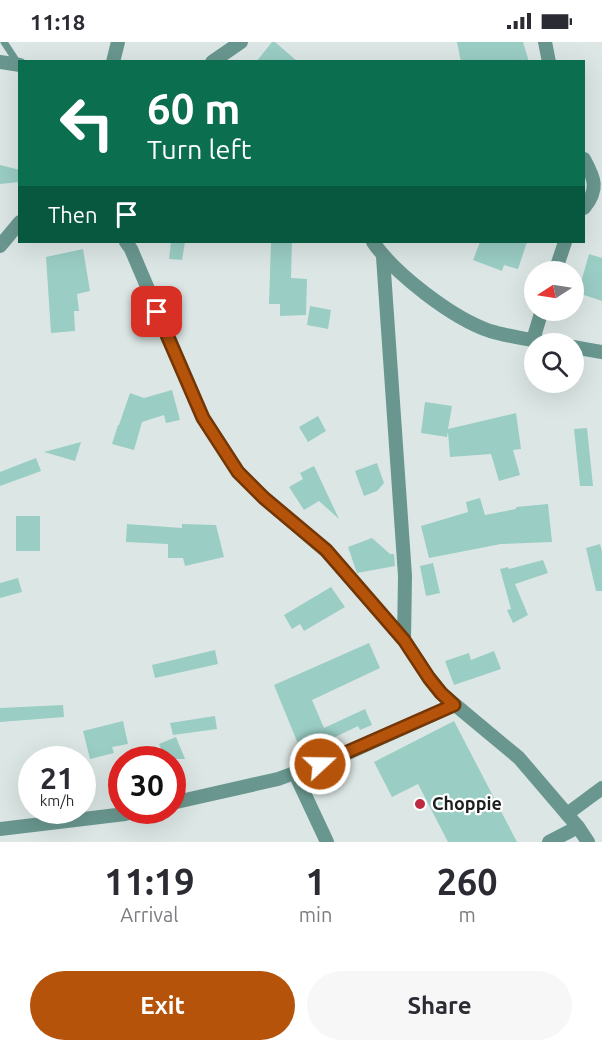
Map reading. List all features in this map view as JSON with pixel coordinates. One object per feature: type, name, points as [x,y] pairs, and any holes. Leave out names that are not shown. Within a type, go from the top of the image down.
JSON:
[{"type":"street","points":[[114,60],[118,42]]},
{"type":"street","points":[[220,59],[241,42]]},
{"type":"street","points":[[545,42],[549,60]]},
{"type":"street","points":[[0,62],[18,65]]},
{"type":"street","points":[[585,161],[594,185],[592,203]]},
{"type":"street","points":[[0,246],[18,224]]},
{"type":"street","points":[[127,243],[203,418],[238,472],[264,498],[326,550],[404,640],[441,693],[519,758],[588,842]]},
{"type":"street","points":[[374,243],[384,257],[456,315],[490,330],[524,338]]},
{"type":"street","points":[[559,261],[565,243]]},
{"type":"street","points":[[384,257],[405,576],[404,640]]},
{"type":"street","points":[[584,349],[602,352]]},
{"type":"street","points":[[186,800],[278,779],[341,756],[454,705]]},
{"type":"street","points":[[298,780],[327,842]]},
{"type":"street","points":[[567,814],[602,788]]},
{"type":"street","points":[[0,829],[108,816]]},
{"type":"street","points":[[549,842],[578,827]]},
{"type":"lane","points":[[3,42],[18,64]]},
{"type":"building","points":[[272,42],[275,42],[296,60],[258,60]]},
{"type":"building","points":[[457,42],[523,42],[528,60],[461,60]]},
{"type":"building","points":[[0,165],[18,170],[18,182],[0,184]]},
{"type":"building","points":[[171,243],[185,243],[182,260],[169,259]]},
{"type":"building","points":[[271,243],[292,243],[291,278],[307,279],[306,315],[280,316],[280,304],[269,304]]},
{"type":"building","points":[[480,243],[527,243],[518,269],[504,265],[502,271],[473,260]]},
{"type":"building","points":[[83,249],[90,291],[77,294],[79,311],[74,311],[75,331],[51,333],[46,257]]},
{"type":"building","points":[[589,254],[602,258],[602,301],[584,295],[584,272]]},
{"type":"building","points":[[310,306],[331,310],[328,329],[307,325]]},
{"type":"building","points":[[172,390],[180,420],[166,423],[164,415],[142,422],[134,450],[112,444],[130,393],[144,398]]},
{"type":"building","points":[[425,402],[452,406],[448,429],[516,413],[521,449],[513,450],[520,475],[499,481],[491,454],[450,457],[448,432],[447,437],[421,433]]},
{"type":"building","points":[[318,416],[326,431],[308,442],[299,427]]},
{"type":"building","points":[[587,428],[593,486],[580,486],[574,429]]},
{"type":"building","points":[[81,442],[75,461],[44,452]]},
{"type":"building","points":[[36,458],[41,471],[0,486],[0,472]]},
{"type":"building","points":[[377,463],[384,483],[377,491],[364,496],[355,471]]},
{"type":"building","points":[[314,466],[339,519],[319,501],[304,510],[289,487],[303,479],[300,473]]},
{"type":"building","points":[[480,498],[485,515],[516,509],[516,507],[548,504],[552,542],[501,544],[429,558],[421,526],[468,512],[466,502]]},
{"type":"building","points":[[16,516],[40,516],[40,551],[16,551]]},
{"type":"building","points":[[127,524],[182,528],[182,524],[216,525],[224,557],[185,566],[183,558],[168,558],[168,544],[126,542]]},
{"type":"building","points":[[372,538],[390,554],[394,554],[395,566],[357,573],[348,547]]},
{"type":"building","points":[[600,544],[602,591],[596,591],[586,548]]},
{"type":"building","points":[[543,560],[548,573],[515,584],[528,615],[513,623],[507,610],[511,609],[500,569],[508,567],[509,569]]},
{"type":"building","points":[[433,563],[440,593],[426,596],[420,566]]},
{"type":"building","points":[[18,578],[22,592],[0,598],[0,583]]},
{"type":"building","points":[[331,587],[345,607],[304,631],[300,624],[292,629],[284,615]]},
{"type":"building","points":[[369,643],[380,668],[312,700],[324,728],[365,709],[372,725],[360,730],[358,726],[329,740],[331,744],[303,756],[274,685]]},
{"type":"building","points":[[215,650],[218,664],[155,678],[152,665]]},
{"type":"building","points":[[494,651],[501,669],[454,685],[445,661],[469,653],[471,660]]},
{"type":"building","points":[[63,705],[64,717],[0,722],[0,708]]},
{"type":"building","points":[[215,716],[217,729],[173,735],[170,723]]},
{"type":"building","points":[[123,721],[128,744],[108,746],[108,754],[96,758],[96,746],[87,746],[83,731]]},
{"type":"building","points":[[454,721],[517,842],[448,842],[418,784],[392,797],[374,762]]},
{"type":"building","points":[[176,737],[180,746],[160,746],[159,744]]},
{"type":"place","name":"Choppie","points":[[420,804]]},
{"type":"route","points":[[157,312],[203,418],[238,472],[264,498],[326,550],[404,640],[429,678],[454,705],[320,764]]}]
